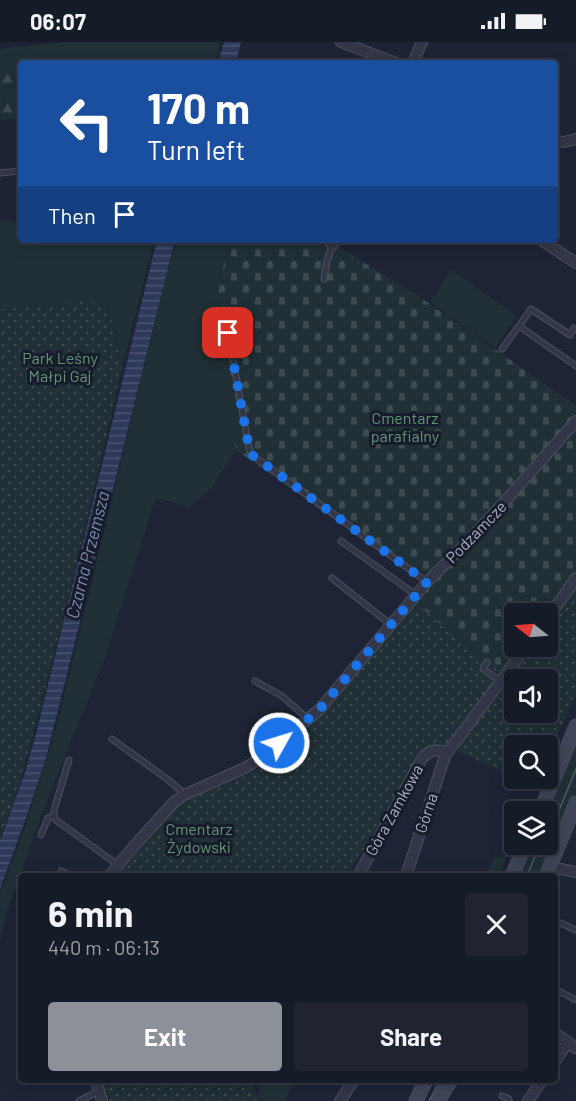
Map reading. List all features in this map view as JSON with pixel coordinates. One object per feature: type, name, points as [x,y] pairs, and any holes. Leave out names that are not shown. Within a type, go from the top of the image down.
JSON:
[{"type":"main road","points":[[545,801],[576,726]]},
{"type":"main road","points":[[547,873],[575,808]]},
{"type":"main road","points":[[513,873],[521,855]]},
{"type":"main road","points":[[416,1101],[425,1083]]},
{"type":"main road","points":[[438,1101],[449,1083]]},
{"type":"street","points":[[341,42],[388,60]]},
{"type":"street","points":[[414,60],[422,42]]},
{"type":"street","points":[[558,141],[576,139]]},
{"type":"street","points":[[546,243],[576,263]]},
{"type":"street","name":"Podzamcze","points":[[111,873],[174,802],[184,795],[248,767],[319,710],[427,582],[500,507],[576,421]]},
{"type":"street","points":[[558,604],[576,578]]},
{"type":"street","points":[[448,752],[519,657]]},
{"type":"street","name":"Góra Zamkowa","points":[[360,873],[422,759],[427,753],[435,750],[448,752]]},
{"type":"street","name":"Górna","points":[[407,873],[444,757],[448,752]]},
{"type":"street","points":[[550,873],[561,869],[576,872]]},
{"type":"street","points":[[558,1035],[572,1045],[558,1057]]},
{"type":"street","points":[[340,1101],[352,1083]]},
{"type":"street","points":[[528,1101],[536,1085]]},
{"type":"lane","points":[[0,173],[18,171]]},
{"type":"lane","points":[[324,279],[327,261],[335,243]]},
{"type":"lane","points":[[502,349],[531,309],[570,335],[574,328]]},
{"type":"lane","points":[[224,310],[252,455],[427,582]]},
{"type":"lane","points":[[519,326],[576,366]]},
{"type":"lane","points":[[341,541],[416,595]]},
{"type":"lane","points":[[332,578],[390,624]]},
{"type":"lane","points":[[487,662],[483,669],[501,682]]},
{"type":"lane","points":[[255,681],[282,696],[308,719]]},
{"type":"lane","points":[[112,739],[167,779],[184,795]]},
{"type":"lane","points":[[69,760],[54,816],[56,820],[118,865]]},
{"type":"lane","points":[[41,835],[48,818],[54,816]]},
{"type":"lane","points":[[61,871],[65,873]]},
{"type":"lane","points":[[558,922],[576,930]]},
{"type":"lane","points":[[558,991],[574,999]]},
{"type":"lane","points":[[79,1101],[99,1091]]},
{"type":"lane","points":[[502,1096],[509,1099]]},
{"type":"green space","points":[[63,42],[221,42],[216,60],[18,60],[18,70],[0,71],[0,49]]},
{"type":"green space","points":[[18,70],[18,119],[0,120],[0,71]]},
{"type":"green space","points":[[18,220],[18,243],[153,243],[122,368],[108,306],[83,301],[0,309],[0,221]]},
{"type":"green space","points":[[176,243],[231,243],[218,282],[220,318],[245,445],[236,446],[236,450],[213,486],[189,508],[156,497],[105,657],[21,873],[18,873],[18,880],[6,914],[0,941],[0,894],[25,827],[58,722]]},
{"type":"green space","name":"Cmentarz parafialny","points":[[231,243],[325,243],[341,249],[414,293],[576,406],[576,417],[482,522],[479,520],[428,573],[421,572],[416,577],[236,450],[236,445],[245,445],[220,318],[218,282]]},
{"type":"green space","points":[[451,270],[517,316],[495,348],[430,302]]},
{"type":"green space","name":"Park Leśny Małpi Gaj","points":[[83,301],[108,306],[122,368],[74,575],[40,708],[18,790],[0,838],[0,309]]},
{"type":"green space","points":[[576,427],[576,576],[556,603],[504,603],[504,657],[517,657],[508,669],[504,669],[504,674],[457,639],[415,602]]},
{"type":"green space","points":[[576,587],[576,693],[558,735],[504,735],[504,772],[459,752],[456,747],[504,683],[504,723],[558,723],[558,669],[514,669],[524,657],[558,657],[558,611]]},
{"type":"green space","name":"Cmentarz Żydowski","points":[[415,602],[457,639],[504,674],[448,744],[428,746],[349,873],[120,873],[175,809],[188,800],[254,772],[333,703]]},
{"type":"green space","points":[[576,737],[576,792],[558,834],[558,801],[552,801]]},
{"type":"green space","points":[[508,855],[500,873],[486,873],[495,856],[503,858]]},
{"type":"green space","points":[[530,855],[549,855],[541,873],[523,873]]},
{"type":"green space","points":[[103,1083],[256,1083],[253,1091],[261,1101],[109,1101]]},
{"type":"green space","points":[[262,1083],[292,1083],[286,1101],[263,1101],[258,1095]]},
{"type":"water","points":[[224,42],[241,42],[237,60],[219,60]]},
{"type":"water","name":"Czarna Przemsza","points":[[156,243],[174,243],[46,758],[0,889],[0,841],[25,773]]},
{"type":"tram line","points":[[558,813],[576,769]]},
{"type":"tram line","points":[[528,873],[536,855]]},
{"type":"tram line","points":[[429,1101],[438,1083]]},
{"type":"route","points":[[228,333],[252,455],[427,582],[319,710],[279,743]]}]
